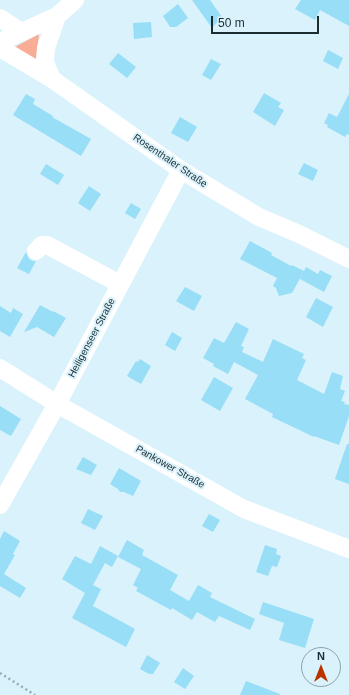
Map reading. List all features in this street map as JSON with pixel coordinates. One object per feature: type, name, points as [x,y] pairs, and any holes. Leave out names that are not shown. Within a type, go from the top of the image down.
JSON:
[{"type":"street","points":[[0,42],[57,16],[75,0]]},
{"type":"street","points":[[52,79],[45,61],[46,48],[57,16]]},
{"type":"street","points":[[0,18],[21,32]]},
{"type":"street","name":"Rosenthaler Straße","points":[[0,48],[52,79],[181,170],[259,217],[299,234],[349,259]]},
{"type":"street","name":"Heiligenseer Straße","points":[[0,505],[56,404],[181,170]]},
{"type":"street","points":[[36,251],[42,245],[48,245],[120,284]]},
{"type":"street","name":"Pankower Straße","points":[[0,368],[56,404],[244,509],[349,548]]},
{"type":"path","points":[[0,673],[35,695]]},
{"type":"shaded area","points":[[39,34],[36,60],[15,47]]},
{"type":"building","points":[[192,0],[210,0],[222,17],[212,28]]},
{"type":"building","points":[[301,0],[349,0],[349,26],[320,10],[315,20],[295,9]]},
{"type":"building","points":[[178,4],[188,18],[176,27],[170,27],[163,16]]},
{"type":"building","points":[[151,22],[152,37],[134,39],[133,23]]},
{"type":"building","points":[[328,50],[343,58],[338,69],[323,61]]},
{"type":"building","points":[[118,53],[136,67],[127,78],[109,64]]},
{"type":"building","points":[[211,59],[221,64],[211,80],[202,75]]},
{"type":"building","points":[[264,93],[281,103],[278,107],[284,110],[275,126],[253,112]]},
{"type":"building","points":[[26,94],[35,99],[33,104],[53,116],[52,117],[91,139],[81,156],[13,115]]},
{"type":"building","points":[[349,94],[349,135],[347,134],[345,137],[327,127],[328,125],[324,123],[329,113],[337,117]]},
{"type":"building","points":[[180,117],[197,127],[188,142],[171,133]]},
{"type":"building","points":[[304,163],[318,170],[313,181],[298,174]]},
{"type":"building","points":[[46,164],[64,175],[58,185],[40,174]]},
{"type":"building","points":[[89,186],[101,194],[90,211],[78,203]]},
{"type":"building","points":[[131,203],[141,209],[135,219],[125,213]]},
{"type":"building","points":[[250,241],[272,253],[271,255],[304,271],[292,293],[279,296],[276,288],[273,286],[277,278],[240,259]]},
{"type":"building","points":[[26,252],[29,259],[36,261],[29,274],[17,268]]},
{"type":"building","points":[[306,267],[318,274],[320,270],[332,276],[324,292],[300,279]]},
{"type":"building","points":[[185,287],[202,296],[194,311],[176,301]]},
{"type":"building","points":[[316,298],[333,307],[323,327],[306,317]]},
{"type":"building","points":[[40,305],[66,318],[54,337],[37,327],[24,332]]},
{"type":"building","points":[[0,306],[11,313],[13,308],[23,314],[10,337],[0,331]]},
{"type":"building","points":[[236,322],[249,329],[241,346],[244,347],[242,352],[263,362],[273,339],[304,354],[302,358],[306,360],[297,380],[324,394],[332,372],[343,376],[340,389],[345,391],[341,401],[345,402],[344,404],[349,405],[349,416],[339,445],[314,437],[272,417],[273,414],[245,399],[258,375],[234,362],[228,374],[213,366],[214,364],[203,358],[214,338],[224,343]]},
{"type":"building","points":[[172,332],[182,338],[175,351],[165,345]]},
{"type":"building","points":[[140,359],[151,366],[141,384],[127,376],[136,361],[138,362]]},
{"type":"building","points":[[214,377],[233,388],[220,411],[201,400]]},
{"type":"building","points":[[0,406],[21,419],[11,436],[0,430]]},
{"type":"building","points":[[347,444],[349,444],[349,484],[335,479]]},
{"type":"building","points":[[83,457],[97,465],[91,475],[76,469]]},
{"type":"building","points":[[119,468],[141,481],[133,496],[120,492],[110,484]]},
{"type":"building","points":[[88,509],[103,516],[95,530],[81,523]]},
{"type":"building","points":[[209,514],[220,520],[213,532],[202,526]]},
{"type":"building","points":[[4,531],[20,541],[13,554],[15,555],[4,574],[26,588],[20,598],[0,586],[0,539]]},
{"type":"building","points":[[127,540],[144,550],[142,555],[178,575],[170,590],[189,601],[198,585],[212,593],[210,597],[255,619],[250,630],[219,616],[215,622],[197,612],[192,620],[172,608],[171,610],[136,591],[138,588],[133,585],[141,569],[118,557]]},
{"type":"building","points":[[265,545],[277,549],[276,554],[281,556],[277,567],[272,566],[268,576],[256,572]]},
{"type":"building","points":[[100,546],[118,556],[112,567],[105,563],[93,585],[101,589],[93,606],[135,629],[126,647],[72,618],[85,593],[62,579],[75,556],[91,564]]},
{"type":"building","points":[[263,602],[314,619],[305,647],[279,640],[284,623],[259,614]]},
{"type":"building","points":[[147,655],[160,663],[153,674],[149,674],[140,669]]},
{"type":"building","points":[[183,668],[194,676],[185,689],[174,682]]},
{"type":"building","points":[[246,681],[280,694],[280,695],[240,695]]}]
